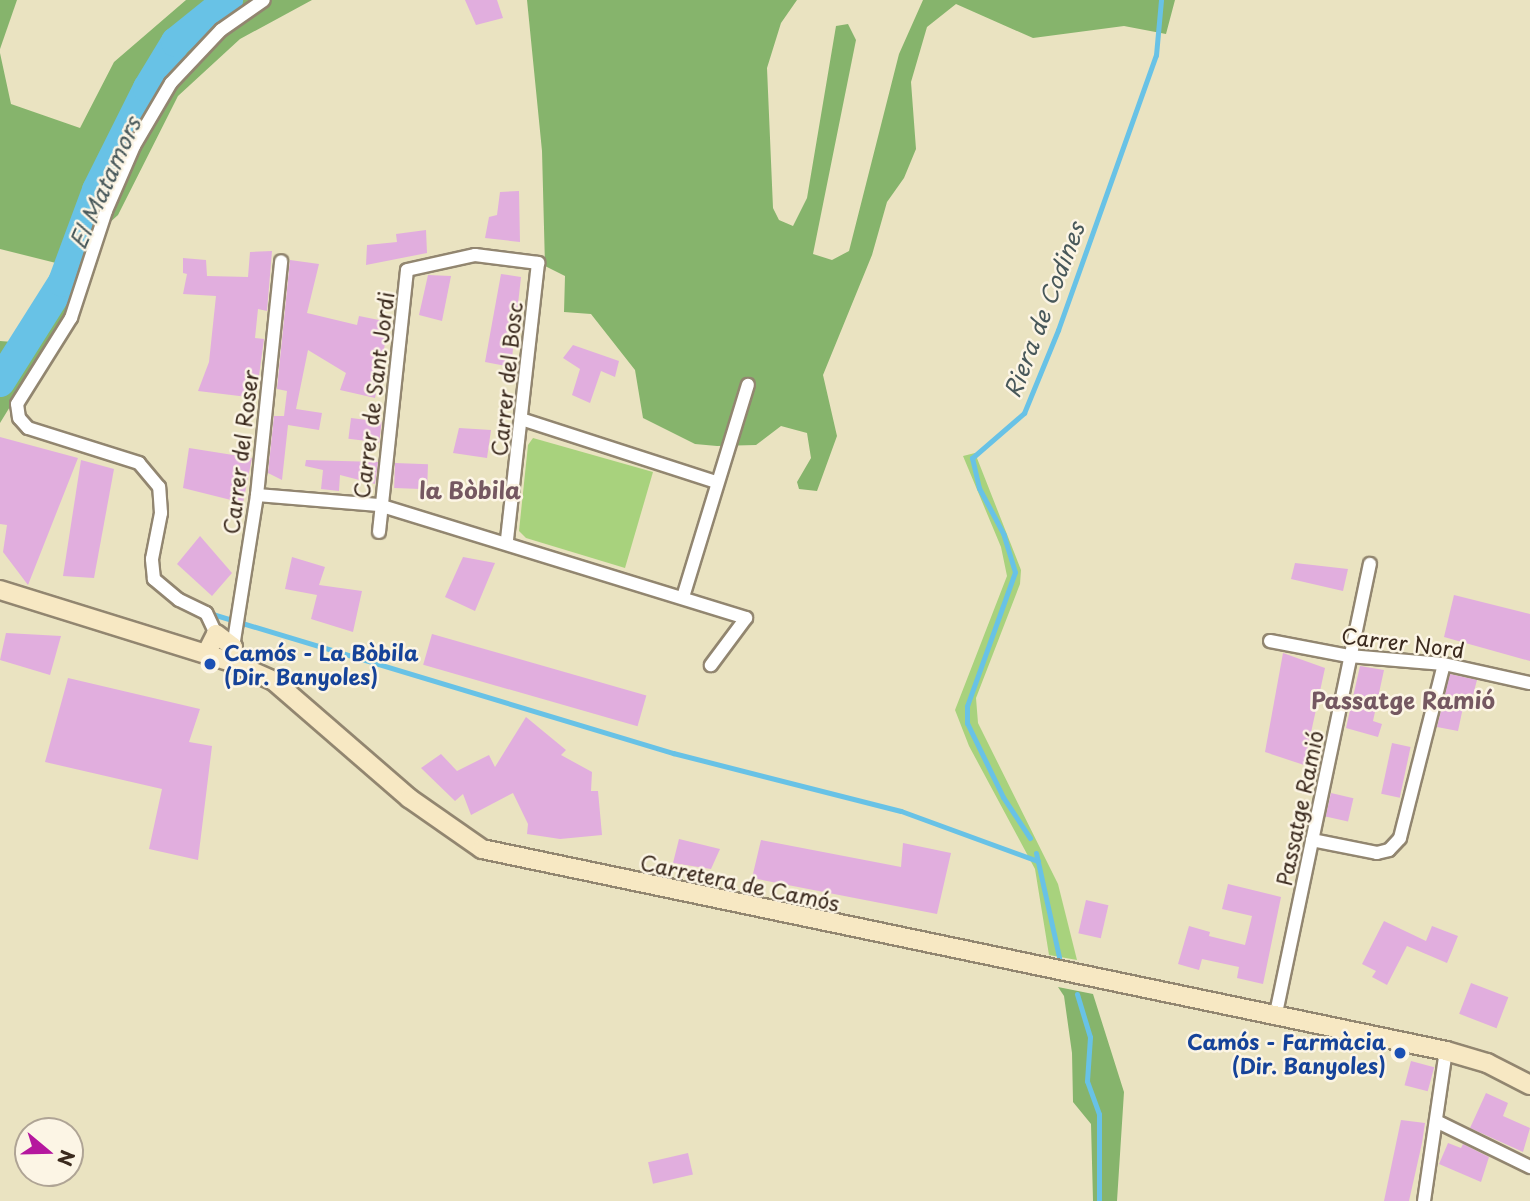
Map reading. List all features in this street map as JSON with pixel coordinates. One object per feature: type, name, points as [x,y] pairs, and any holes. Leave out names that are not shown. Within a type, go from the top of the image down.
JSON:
[{"type":"street","points":[[233,649],[216,634],[206,612],[178,600],[154,579],[152,559],[161,513],[159,487],[139,463],[28,428],[19,418],[18,404],[71,318],[106,211],[134,146],[171,83],[221,30],[264,0]]},
{"type":"street","name":"Carrer de Sant Jordi","points":[[379,532],[379,505],[407,270],[475,255],[538,263]]},
{"type":"street","name":"Carrer del Roser","points":[[233,649],[257,495],[281,261]]},
{"type":"street","name":"Carrer del Bosc","points":[[507,541],[538,263]]},
{"type":"street","points":[[684,597],[716,482],[748,385]]},
{"type":"street","points":[[520,419],[716,482]]},
{"type":"street","points":[[257,495],[379,505],[507,541],[747,618],[711,665]]},
{"type":"street","name":"Passatge Ramió","points":[[1275,1018],[1370,564]]},
{"type":"street","name":"Carretera de Camós","points":[[0,590],[206,654],[233,649],[409,798],[482,849],[1275,1018],[1446,1051],[1487,1063],[1530,1085]]},
{"type":"street","points":[[206,654],[216,634]]},
{"type":"street","name":"Carrer Nord","points":[[1270,641],[1349,656],[1444,664],[1530,683]]},
{"type":"street","points":[[1312,840],[1377,853],[1389,850],[1401,838],[1444,664]]},
{"type":"street","points":[[1424,1201],[1446,1051]]},
{"type":"street","points":[[1436,1122],[1530,1167]]},
{"type":"green space","points":[[0,0],[17,0],[0,49]]},
{"type":"green space","points":[[186,0],[312,0],[240,39],[178,96],[118,215],[96,235],[68,312],[0,423],[0,341],[13,342],[47,291],[56,263],[0,249],[0,53],[11,104],[80,128],[114,62]]},
{"type":"green space","points":[[527,0],[797,0],[781,23],[767,68],[773,208],[779,220],[793,226],[807,198],[836,26],[848,24],[856,40],[813,254],[832,260],[849,251],[899,54],[923,0],[1175,0],[1166,34],[1124,26],[1033,38],[956,4],[927,27],[911,82],[916,149],[904,178],[887,202],[872,255],[823,375],[837,436],[817,491],[799,489],[797,482],[811,458],[807,433],[781,426],[756,445],[695,444],[643,418],[635,370],[591,314],[564,312],[565,276],[545,266],[542,151]]},
{"type":"green space","points":[[533,438],[653,472],[625,568],[526,538],[519,531],[528,445]]},
{"type":"green space","points":[[975,453],[1021,570],[1020,584],[976,698],[978,723],[1058,884],[1077,960],[1049,955],[1035,869],[969,746],[955,710],[1007,576],[1001,547],[963,456]]},
{"type":"green space","points":[[1058,987],[1093,994],[1124,1092],[1117,1201],[1093,1201],[1091,1124],[1073,1102],[1072,1053],[1064,996]]},
{"type":"building","points":[[465,0],[497,0],[503,18],[476,25]]},
{"type":"building","points":[[519,191],[520,242],[485,238],[489,217],[497,215],[500,192]]},
{"type":"building","points":[[426,230],[427,253],[366,265],[367,245],[397,242],[396,234]]},
{"type":"building","points":[[272,251],[267,311],[258,309],[255,338],[264,339],[256,398],[198,391],[209,362],[216,296],[183,294],[187,274],[183,273],[183,258],[206,260],[207,276],[248,277],[250,252]]},
{"type":"building","points":[[290,260],[319,264],[307,313],[357,325],[359,316],[389,322],[375,398],[340,390],[346,373],[308,350],[296,409],[322,413],[319,430],[288,425],[282,480],[268,473],[274,416],[284,416],[287,391],[277,389]]},
{"type":"building","points":[[501,274],[521,277],[511,367],[485,362]]},
{"type":"building","points":[[428,275],[451,276],[442,321],[419,315]]},
{"type":"building","points":[[573,345],[619,361],[615,377],[601,371],[590,403],[572,395],[580,369],[563,358]]},
{"type":"building","points":[[351,418],[382,422],[379,443],[348,439]]},
{"type":"building","points":[[459,428],[491,430],[487,458],[453,453]]},
{"type":"building","points":[[0,437],[78,458],[28,585],[3,552],[7,525],[0,524]]},
{"type":"building","points":[[189,448],[252,458],[243,503],[183,488]]},
{"type":"building","points":[[81,460],[114,469],[94,578],[63,576]]},
{"type":"building","points":[[306,460],[378,462],[375,484],[340,475],[339,491],[321,489],[323,470],[305,466]]},
{"type":"building","points":[[395,463],[428,464],[427,489],[394,488]]},
{"type":"building","points":[[200,536],[232,573],[212,596],[177,564]]},
{"type":"building","points":[[292,557],[325,567],[319,585],[362,591],[353,632],[311,619],[317,595],[285,589]]},
{"type":"building","points":[[463,557],[495,563],[475,611],[445,597]]},
{"type":"building","points":[[1295,563],[1348,569],[1343,591],[1291,579]]},
{"type":"building","points":[[1454,595],[1530,614],[1530,661],[1444,637]]},
{"type":"building","points":[[6,633],[61,636],[50,675],[0,660]]},
{"type":"building","points":[[432,634],[646,695],[638,726],[423,665]]},
{"type":"building","points":[[1283,653],[1325,668],[1304,765],[1265,752]]},
{"type":"building","points":[[1360,666],[1384,670],[1373,721],[1382,724],[1378,737],[1346,728]]},
{"type":"building","points":[[1450,674],[1477,680],[1472,699],[1465,698],[1458,731],[1437,727]]},
{"type":"building","points":[[68,678],[200,709],[189,742],[212,746],[198,860],[149,849],[162,789],[45,762]]},
{"type":"building","points":[[526,717],[566,750],[561,755],[592,772],[591,791],[598,791],[602,835],[560,839],[527,834],[528,824],[513,793],[471,815],[463,794],[455,801],[421,768],[441,754],[457,771],[489,755],[495,767]]},
{"type":"building","points":[[1392,743],[1411,747],[1400,798],[1381,794]]},
{"type":"building","points":[[1331,793],[1353,798],[1348,822],[1326,816]]},
{"type":"building","points":[[679,839],[720,849],[711,869],[673,863]]},
{"type":"building","points":[[761,840],[901,867],[903,843],[951,853],[937,914],[752,878]]},
{"type":"building","points":[[1228,884],[1281,897],[1263,984],[1237,978],[1239,967],[1202,959],[1199,970],[1178,964],[1189,926],[1210,932],[1209,936],[1245,945],[1252,916],[1222,909]]},
{"type":"building","points":[[1086,900],[1108,905],[1101,938],[1078,933]]},
{"type":"building","points":[[1384,921],[1426,941],[1432,926],[1458,936],[1447,963],[1407,946],[1387,985],[1372,977],[1376,971],[1362,964]]},
{"type":"building","points":[[1471,983],[1508,997],[1497,1028],[1459,1014]]},
{"type":"building","points":[[1411,1061],[1434,1067],[1428,1091],[1405,1085]]},
{"type":"building","points":[[1486,1093],[1508,1103],[1503,1116],[1530,1128],[1523,1152],[1470,1128]]},
{"type":"building","points":[[1401,1120],[1425,1123],[1422,1143],[1409,1201],[1384,1201]]},
{"type":"building","points":[[1448,1143],[1461,1148],[1463,1144],[1489,1157],[1481,1182],[1439,1164]]},
{"type":"building","points":[[688,1153],[693,1174],[653,1184],[648,1162]]},
{"type":"waterway","name":"El Matamors","points":[[0,382],[63,282],[97,190],[148,88],[176,42],[228,0]]},
{"type":"waterway","name":"Riera de Codines","points":[[1030,838],[1003,797],[967,723],[967,706],[1015,572],[1004,535],[979,488],[972,458],[1024,413],[1058,330],[1156,55],[1161,0]]},
{"type":"waterway","points":[[209,613],[673,753],[901,811],[1038,861]]},
{"type":"waterway","name":"Riera de Codines","points":[[1036,853],[1059,957]]},
{"type":"waterway","name":"Riera de Codines","points":[[1077,994],[1090,1037],[1087,1081],[1099,1114],[1099,1201]]},
{"type":"place","name":"Camós - La Bòbila (Dir. Banyoles)","points":[[210,664]]},
{"type":"place","name":"Camós - Farmàcia (Dir. Banyoles)","points":[[1400,1053]]},
{"type":"district","name":"la Bòbila","points":[[470,490]]},
{"type":"district","name":"Passatge Ramió","points":[[1403,700]]}]
